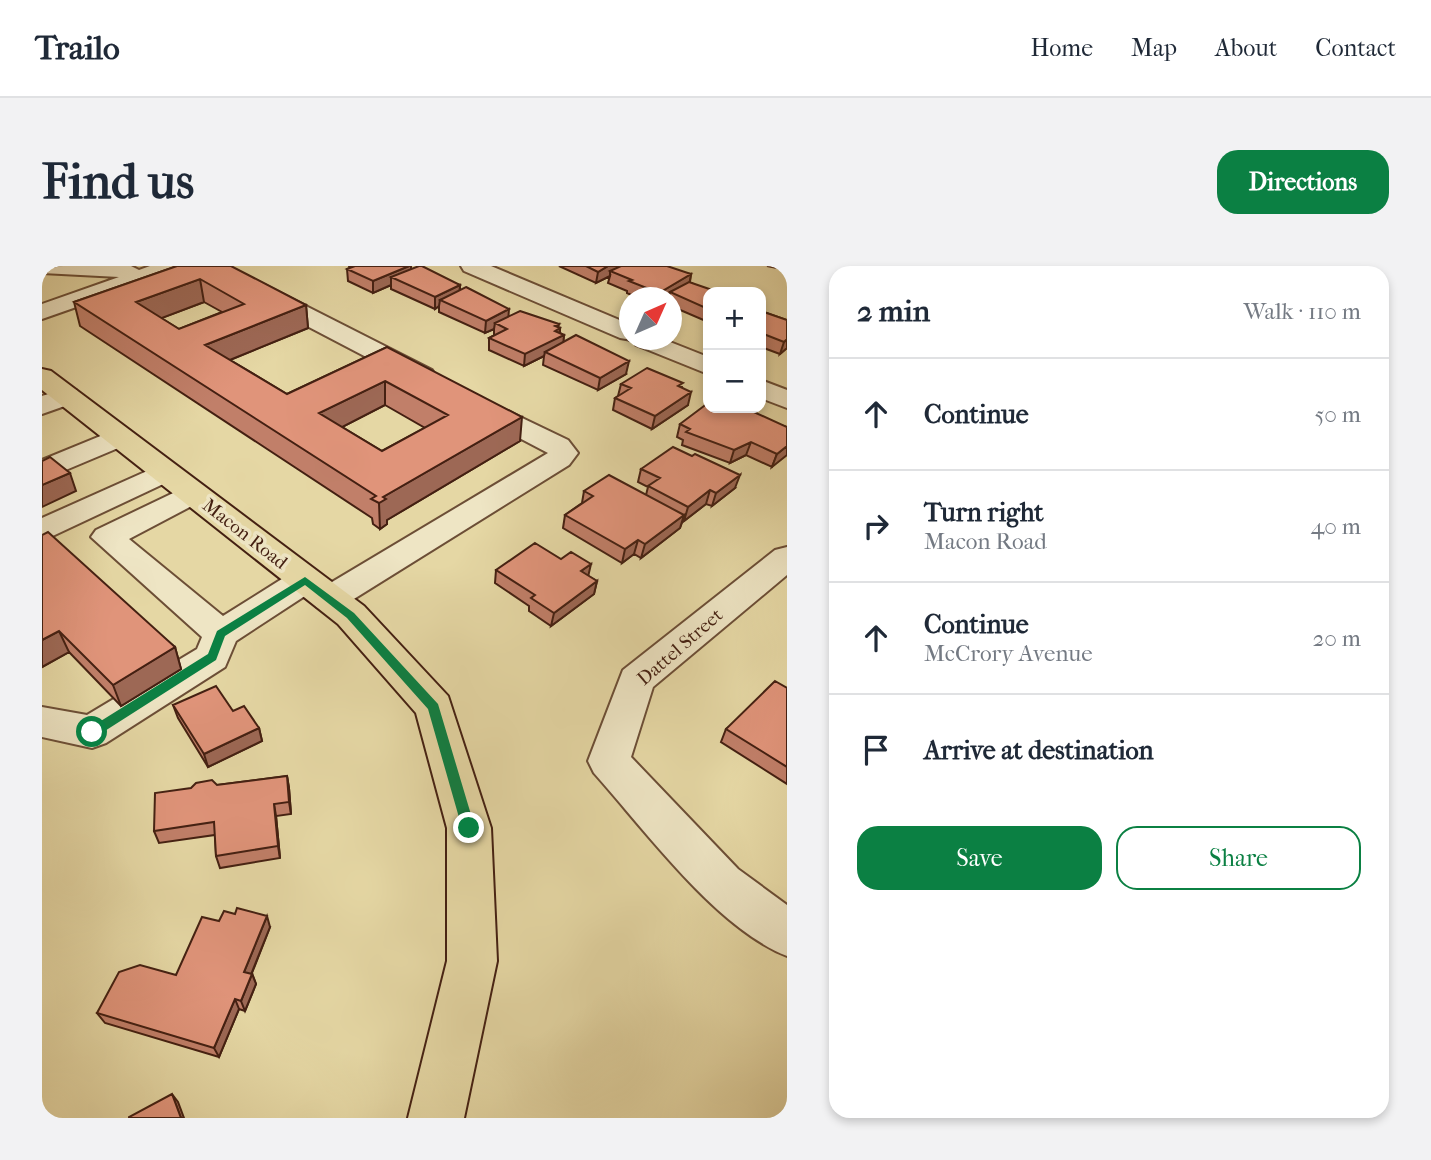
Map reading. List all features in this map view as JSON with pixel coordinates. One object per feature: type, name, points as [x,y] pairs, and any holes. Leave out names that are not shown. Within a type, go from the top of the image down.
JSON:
[{"type":"main road","name":"Macon Road","points":[[50,393],[120,437],[351,615],[433,707],[469,828],[472,961],[436,1118]]},
{"type":"street","points":[[42,266],[118,268],[137,278]]},
{"type":"street","points":[[42,312],[171,266]]},
{"type":"street","points":[[42,722],[92,732],[212,657],[221,634],[317,589],[559,459],[563,453],[558,446],[210,266]]},
{"type":"street","points":[[471,266],[619,329]]},
{"type":"street","points":[[669,350],[703,364]]},
{"type":"street","points":[[766,390],[787,400]]},
{"type":"street","points":[[48,468],[120,437]]},
{"type":"street","points":[[48,468],[101,503]]},
{"type":"street","points":[[42,531],[61,510],[101,503],[165,472]]},
{"type":"street","points":[[42,552],[79,534],[107,537],[192,493]]},
{"type":"street","points":[[107,537],[221,634]]},
{"type":"street","name":"Dattel Street","points":[[787,558],[636,680],[609,761],[722,884],[787,933]]},
{"type":"building","points":[[177,266],[231,266],[306,305],[205,345],[287,394],[387,347],[522,417],[383,497],[386,499],[379,503],[371,499],[376,496],[74,302]],"holes":[[[200,279],[244,304],[179,329],[136,302]],[[385,381],[448,415],[382,451],[319,413]]]},
{"type":"building","points":[[355,266],[409,266],[373,281],[347,269]]},
{"type":"building","points":[[419,266],[460,285],[435,297],[391,277]]},
{"type":"building","points":[[586,266],[608,266],[598,272]]},
{"type":"building","points":[[621,266],[667,266],[691,274],[669,287],[644,287],[610,271]]},
{"type":"building","points":[[689,282],[704,287],[703,307],[682,297],[682,287],[680,287]]},
{"type":"building","points":[[466,287],[509,309],[486,321],[440,300]]},
{"type":"building","points":[[520,311],[559,324],[555,326],[560,328],[555,331],[564,335],[525,354],[489,338],[507,329],[495,323]]},
{"type":"building","points":[[766,313],[787,320],[787,339],[784,342],[766,335]]},
{"type":"building","points":[[576,335],[629,361],[600,378],[545,352]]},
{"type":"building","points":[[647,368],[683,383],[678,386],[691,392],[655,416],[615,398],[631,388],[621,384]]},
{"type":"building","points":[[703,407],[703,413],[756,413],[787,427],[787,446],[777,454],[751,442],[734,450],[686,432],[690,429],[680,424]]},
{"type":"building","points":[[673,447],[740,475],[716,493],[710,490],[688,507],[648,486],[660,478],[641,469]]},
{"type":"building","points":[[50,457],[70,473],[42,485],[42,461]]},
{"type":"building","points":[[609,475],[684,515],[645,544],[638,540],[625,549],[565,515],[593,496],[584,491]]},
{"type":"building","points":[[48,532],[175,647],[113,685],[59,631],[42,640],[42,535]]},
{"type":"building","points":[[535,543],[561,559],[571,552],[591,564],[581,571],[597,581],[554,613],[531,598],[535,595],[496,570]]},
{"type":"building","points":[[775,681],[787,688],[787,767],[726,729]]},
{"type":"building","points":[[216,686],[233,711],[244,706],[259,728],[204,754],[173,705]]},
{"type":"building","points":[[287,776],[289,802],[274,804],[278,846],[216,856],[214,822],[154,831],[155,793],[191,788],[196,783],[212,780],[217,785]]},
{"type":"building","points":[[237,908],[267,916],[244,972],[252,974],[241,1001],[235,999],[214,1048],[97,1013],[119,972],[140,965],[176,975],[202,917],[219,921],[224,911],[235,914]]},
{"type":"building","points":[[172,1094],[181,1118],[129,1118],[129,1117]]},
{"type":"route","points":[[92,732],[212,657],[221,634],[305,580],[351,615],[433,707],[469,828]]}]
